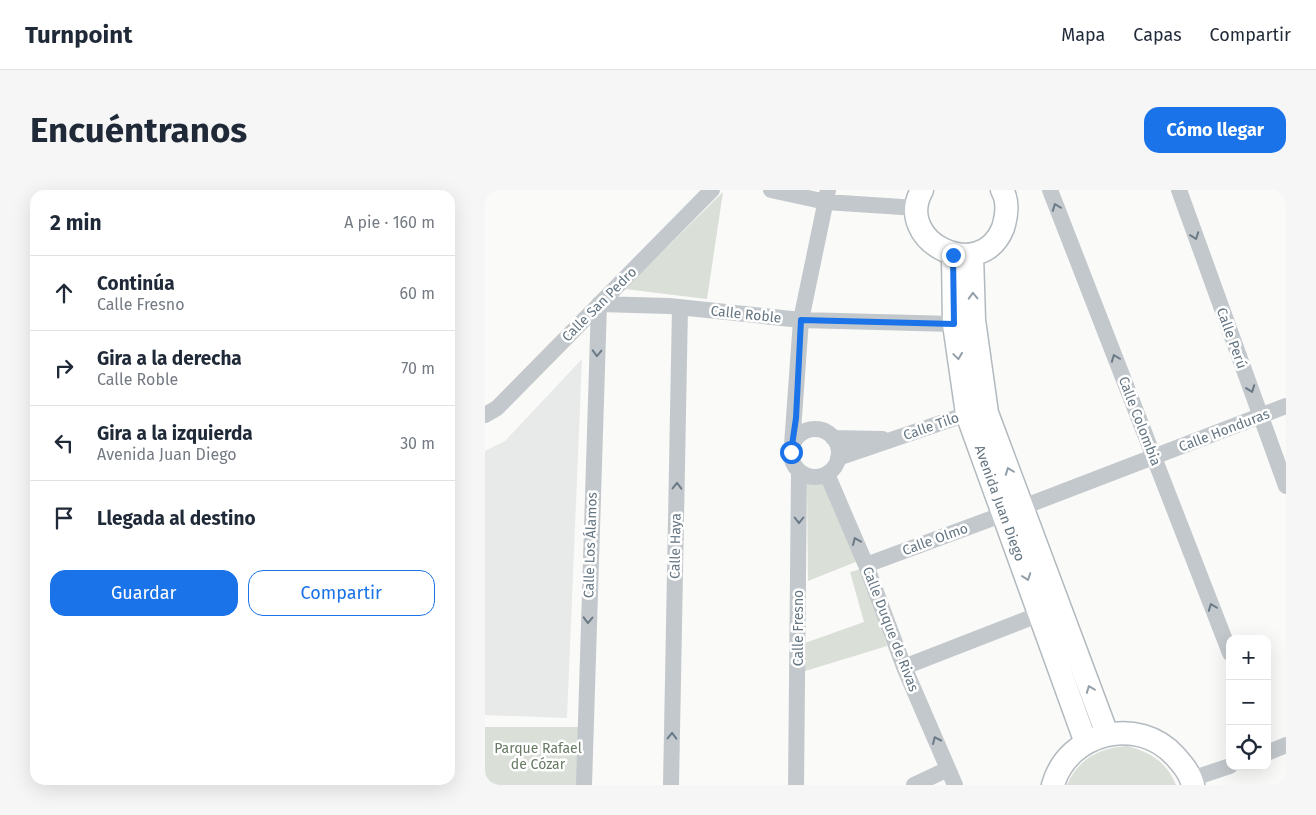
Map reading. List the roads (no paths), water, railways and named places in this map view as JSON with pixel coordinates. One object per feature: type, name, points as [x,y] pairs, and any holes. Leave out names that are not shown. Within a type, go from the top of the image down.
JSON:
[{"type":"street","name":"Calle San Pedro","points":[[485,415],[497,408],[712,190]]},
{"type":"street","points":[[771,190],[827,196],[920,199],[919,224],[928,240],[941,250],[963,255],[989,247],[1000,235],[1007,217],[1008,191]]},
{"type":"street","name":"Calle Colombia","points":[[1050,190],[1226,643]]},
{"type":"street","name":"Calle Perú","points":[[1179,190],[1286,486]]},
{"type":"street","points":[[792,445],[801,434],[815,429],[828,433],[833,438],[839,451],[836,464],[827,474],[813,477],[799,472],[791,459],[792,445],[801,320],[827,196]]},
{"type":"street","name":"Avenida Juan Diego","points":[[963,255],[954,324],[967,414],[1013,511],[1107,734]]},
{"type":"street","name":"Avenida Juan Diego","points":[[963,255],[987,413],[1040,614],[1086,743]]},
{"type":"street","name":"Calle Roble","points":[[599,304],[680,307],[801,320],[954,324]]},
{"type":"street","name":"Calle Los Álamos","points":[[584,785],[599,304]]},
{"type":"street","name":"Calle Haya","points":[[671,785],[680,307]]},
{"type":"street","name":"Calle Honduras","points":[[1013,511],[1286,406]]},
{"type":"street","name":"Calle Tilo","points":[[838,458],[967,414]]},
{"type":"street","name":"Calle Tilo","points":[[833,438],[895,439]]},
{"type":"street","name":"Calle Fresno","points":[[796,785],[799,472]]},
{"type":"street","name":"Calle Duque de Rivas","points":[[827,474],[866,565],[904,667],[955,785]]},
{"type":"street","name":"Calle Olmo","points":[[866,565],[1013,511]]},
{"type":"street","points":[[904,667],[1040,614]]},
{"type":"street","points":[[1053,785],[1057,772],[1073,752],[1086,743],[1107,734],[1132,732],[1157,741],[1168,748],[1185,768],[1192,782],[1226,768]]},
{"type":"street","points":[[1271,751],[1286,745]]},
{"type":"street","points":[[914,785],[949,769]]},
{"type":"park label","name":"Parque Rafael de Cózar","points":[[538,756]]}]
